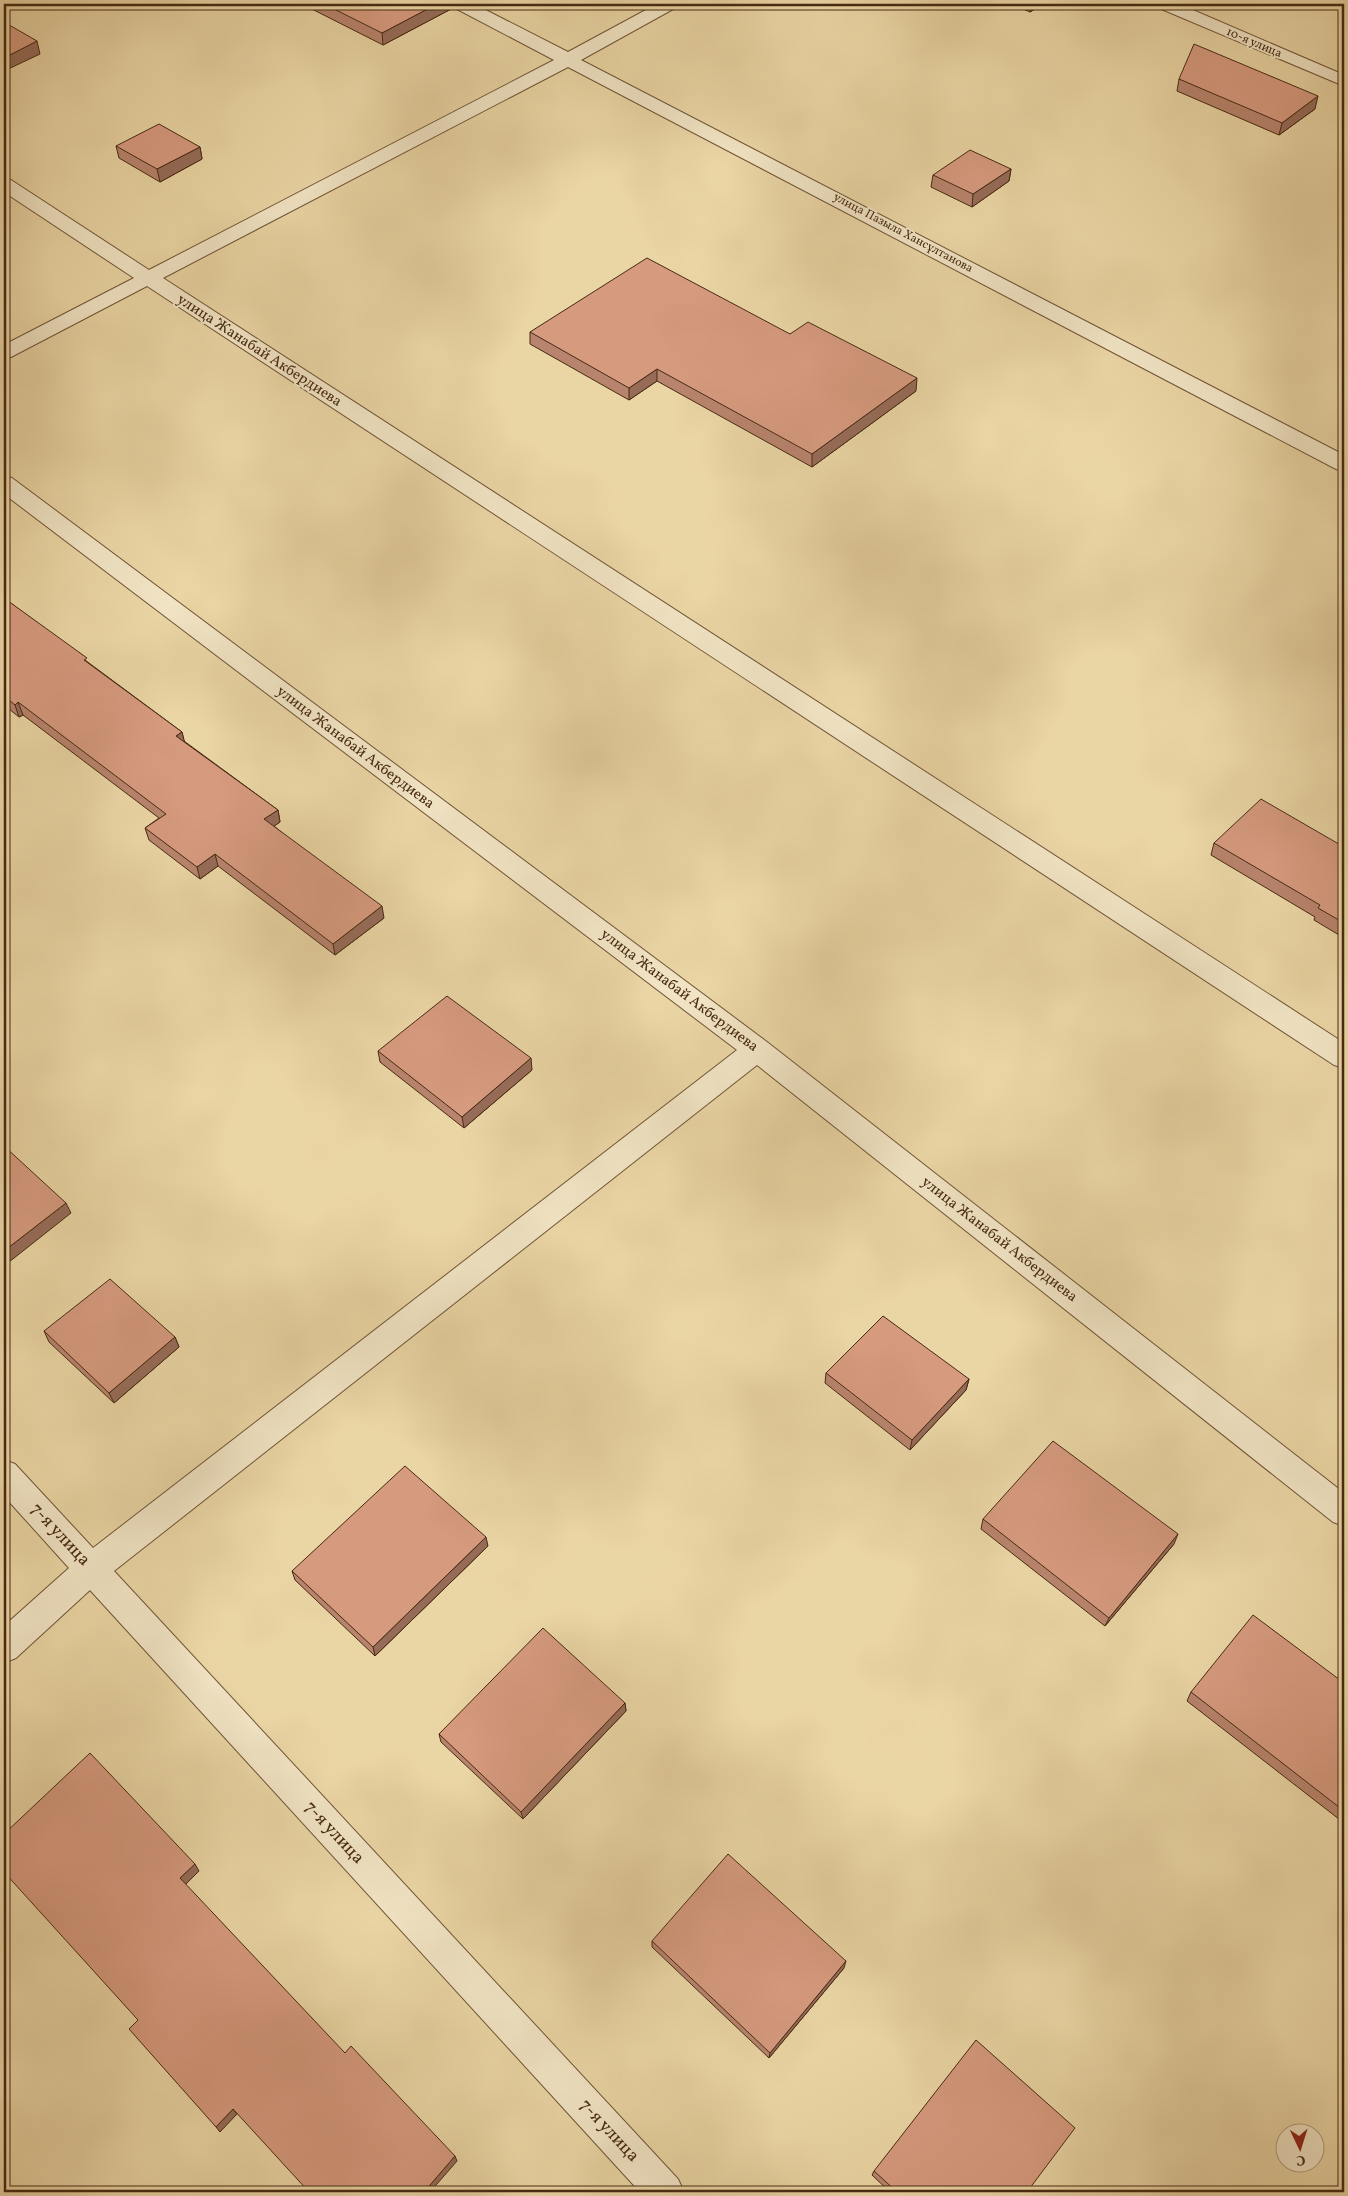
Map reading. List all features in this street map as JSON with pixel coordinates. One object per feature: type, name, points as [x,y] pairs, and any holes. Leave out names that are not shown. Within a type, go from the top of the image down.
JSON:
[{"type":"street","name":"улица Пазыла Хансұлтанова","points":[[461,4],[1344,464]]},
{"type":"street","points":[[4,353],[569,59],[669,4]]},
{"type":"street","name":"10-я улица","points":[[1164,4],[1344,81]]},
{"type":"street","name":"улица Жанабай Акбердиева","points":[[4,184],[1344,1057]]},
{"type":"street","name":"улица Жанабай Акбердиева","points":[[4,483],[757,1050],[1344,1512]]},
{"type":"street","points":[[4,1647],[91,1569],[757,1050]]},
{"type":"street","name":"7-я улица","points":[[4,1474],[665,2192]]},
{"type":"building","points":[[324,4],[437,4],[382,33]]},
{"type":"building","points":[[4,22],[37,41],[4,58]]},
{"type":"building","points":[[1194,44],[1318,96],[1282,123],[1179,79]]},
{"type":"building","points":[[159,124],[200,147],[157,169],[116,146]]},
{"type":"building","points":[[970,150],[1011,169],[973,194],[933,175]]},
{"type":"building","points":[[647,258],[790,334],[808,322],[917,378],[812,454],[657,369],[629,388],[530,332]]},
{"type":"building","points":[[4,598],[87,658],[84,660],[182,732],[176,736],[278,810],[264,819],[382,906],[333,944],[215,854],[197,867],[145,828],[166,814],[18,702],[15,705],[4,696]]},
{"type":"building","points":[[1261,799],[1344,847],[1344,923],[1318,908],[1320,905],[1214,843]]},
{"type":"building","points":[[447,996],[531,1058],[462,1117],[378,1051]]},
{"type":"building","points":[[4,1146],[66,1203],[4,1251]]},
{"type":"building","points":[[110,1279],[175,1337],[109,1393],[44,1331]]},
{"type":"building","points":[[883,1316],[969,1379],[912,1440],[826,1373]]},
{"type":"building","points":[[1053,1441],[1178,1534],[1109,1618],[983,1519]]},
{"type":"building","points":[[405,1466],[486,1537],[373,1647],[292,1571]]},
{"type":"building","points":[[1253,1615],[1344,1683],[1344,1811],[1191,1692]]},
{"type":"building","points":[[543,1628],[625,1703],[521,1812],[439,1734]]},
{"type":"building","points":[[90,1753],[195,1864],[180,1878],[345,2053],[351,2046],[455,2156],[424,2192],[309,2192],[233,2109],[216,2127],[129,2029],[138,2020],[4,1872],[4,1834]]},
{"type":"building","points":[[728,1854],[846,1961],[770,2053],[652,1941]]},
{"type":"building","points":[[976,2040],[1075,2128],[1027,2192],[897,2192],[874,2171]]}]
